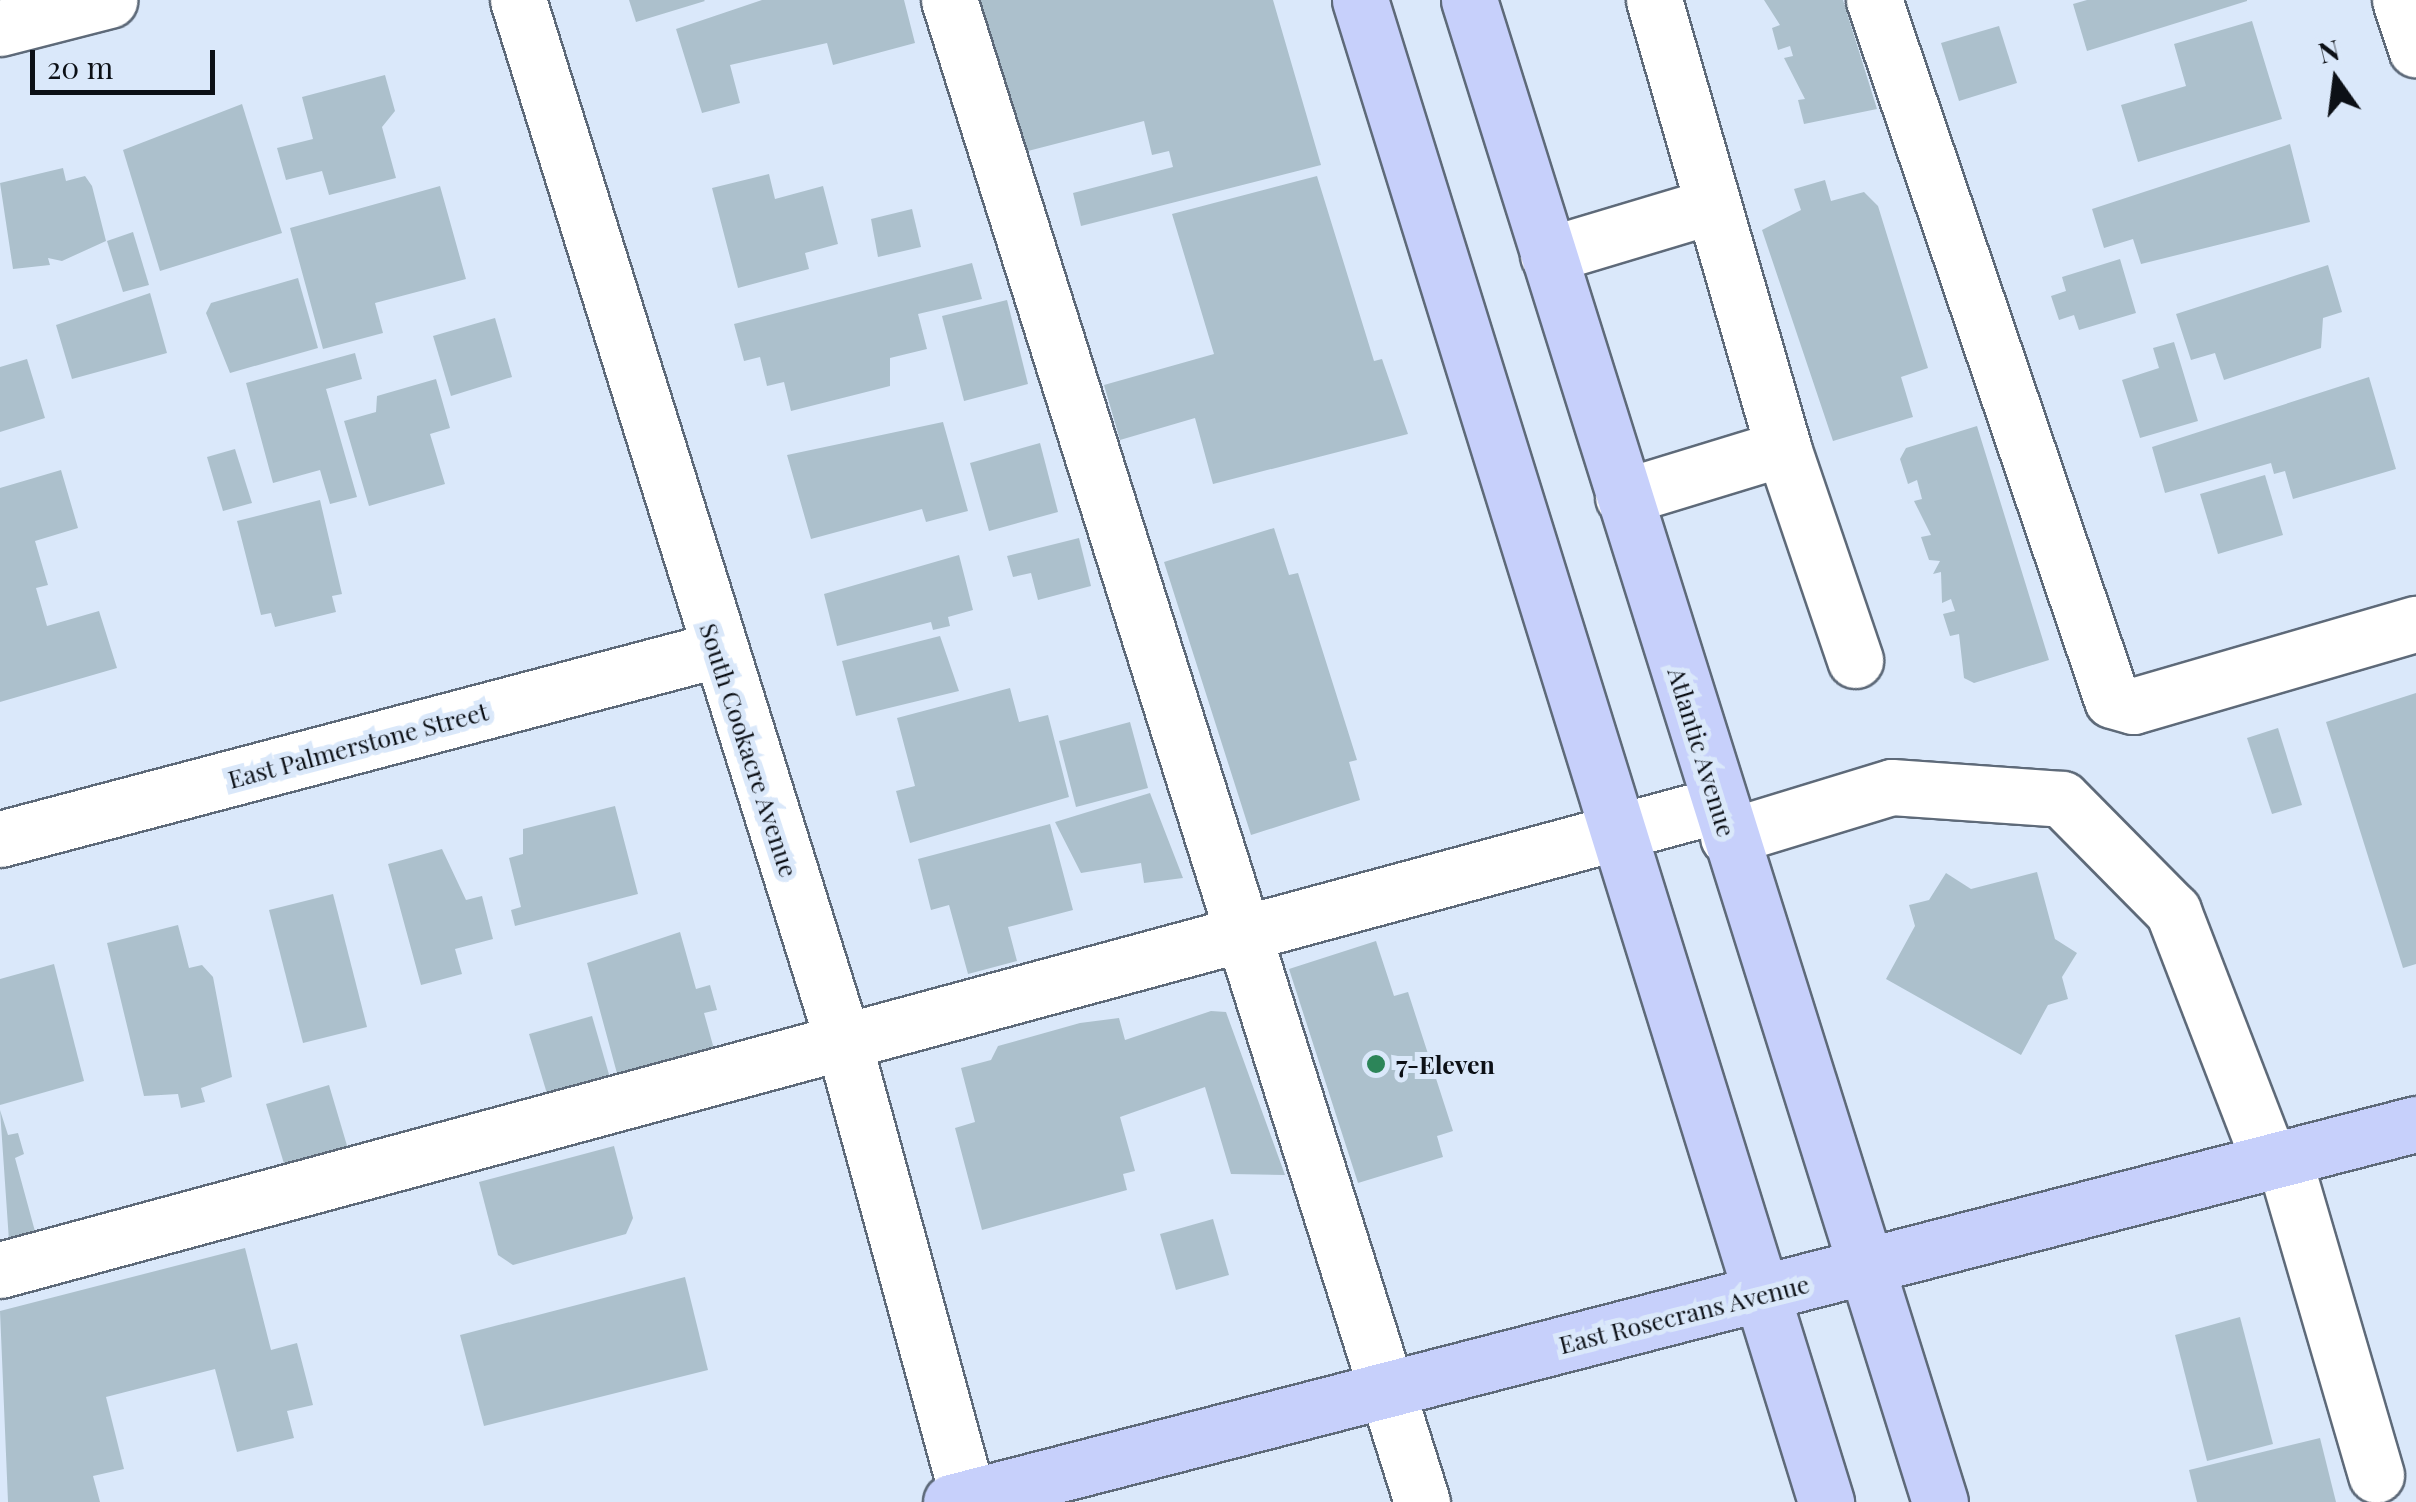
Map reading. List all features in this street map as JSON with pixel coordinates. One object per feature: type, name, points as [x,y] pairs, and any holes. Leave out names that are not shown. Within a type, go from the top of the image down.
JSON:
[{"type":"main road","points":[[1360,0],[1826,1502]]},
{"type":"main road","name":"Atlantic Avenue","points":[[1469,0],[1723,821],[1940,1502]]},
{"type":"main road","name":"East Rosecrans Avenue","points":[[963,1500],[2416,1124]]},
{"type":"street","points":[[0,28],[109,0]]},
{"type":"street","name":"South Cookacre Avenue","points":[[518,0],[716,650],[844,1048],[963,1500]]},
{"type":"street","points":[[948,0],[1250,938],[1422,1502]]},
{"type":"street","points":[[1654,0],[1710,206],[1783,448],[1855,660]]},
{"type":"street","points":[[1874,0],[2112,700],[2133,706],[2416,624]]},
{"type":"street","points":[[2400,0],[2416,49]]},
{"type":"street","points":[[1548,255],[1710,206]]},
{"type":"street","points":[[1623,497],[1783,448]]},
{"type":"street","name":"East Palmerstone Street","points":[[0,839],[716,650]]},
{"type":"street","points":[[0,1270],[1250,938],[1617,830],[1723,821],[1892,787],[2062,799],[2172,911],[2277,1162],[2376,1475]]},
{"type":"building","points":[[629,0],[704,0],[705,1],[636,22]]},
{"type":"building","points":[[762,0],[904,0],[915,43],[833,65],[827,43],[730,65],[740,103],[702,113],[676,29]]},
{"type":"building","points":[[979,0],[1273,0],[1321,165],[1081,226],[1073,193],[1173,167],[1169,151],[1152,155],[1144,121],[1028,151]]},
{"type":"building","points":[[1764,0],[1843,0],[1877,109],[1804,124],[1798,100],[1805,99],[1784,58],[1793,56],[1790,46],[1778,50],[1772,28],[1780,25]]},
{"type":"building","points":[[2087,0],[2247,1],[2087,51],[2073,4]]},
{"type":"building","points":[[2252,21],[2282,119],[2138,162],[2121,105],[2186,86],[2174,44]]},
{"type":"building","points":[[1999,26],[2017,83],[1959,101],[1941,43]]},
{"type":"building","points":[[385,75],[395,111],[382,127],[396,178],[329,195],[322,171],[286,180],[277,148],[313,139],[302,97]]},
{"type":"building","points":[[242,104],[282,233],[160,271],[123,150]]},
{"type":"building","points":[[2290,144],[2310,222],[2141,264],[2133,239],[2104,248],[2092,209]]},
{"type":"building","points":[[63,168],[66,181],[85,176],[92,186],[106,241],[62,261],[48,258],[50,265],[13,269],[0,183]]},
{"type":"building","points":[[769,174],[775,199],[823,186],[838,244],[805,253],[809,269],[738,288],[712,188]]},
{"type":"building","points":[[1317,176],[1374,361],[1382,359],[1408,434],[1213,484],[1195,418],[1120,440],[1104,385],[1214,354],[1172,214]]},
{"type":"building","points":[[1825,180],[1831,201],[1864,192],[1878,206],[1928,368],[1901,377],[1913,417],[1833,441],[1762,230],[1801,210],[1794,189]]},
{"type":"building","points":[[440,186],[466,279],[375,303],[383,333],[323,349],[290,228]]},
{"type":"building","points":[[912,209],[921,247],[878,257],[871,219]]},
{"type":"building","points":[[133,232],[149,285],[123,292],[107,241]]},
{"type":"building","points":[[2120,259],[2136,313],[2079,330],[2074,315],[2059,320],[2051,296],[2066,291],[2062,277]]},
{"type":"building","points":[[972,263],[982,299],[918,314],[927,349],[890,358],[890,386],[791,411],[784,382],[767,386],[760,357],[744,361],[734,324]]},
{"type":"building","points":[[2328,265],[2342,312],[2323,318],[2321,348],[2224,380],[2215,353],[2191,360],[2176,314]]},
{"type":"building","points":[[298,278],[318,348],[230,373],[206,313],[211,303]]},
{"type":"building","points":[[150,293],[167,353],[72,379],[56,325]]},
{"type":"building","points":[[1007,300],[1028,384],[964,401],[942,316]]},
{"type":"building","points":[[495,318],[512,377],[451,396],[433,336]]},
{"type":"building","points":[[2174,342],[2198,421],[2140,438],[2122,380],[2159,368],[2153,348]]},
{"type":"building","points":[[355,353],[362,379],[326,389],[357,497],[330,504],[320,470],[273,483],[246,383]]},
{"type":"building","points":[[27,359],[45,418],[0,432],[0,367]]},
{"type":"building","points":[[2369,377],[2396,469],[2293,499],[2285,471],[2274,474],[2271,463],[2165,493],[2152,447]]},
{"type":"building","points":[[436,379],[450,428],[430,434],[445,484],[369,506],[344,421],[376,412],[377,396]]},
{"type":"building","points":[[943,422],[968,511],[926,522],[922,509],[811,539],[787,455]]},
{"type":"building","points":[[1977,426],[2049,660],[1974,683],[1964,678],[1959,634],[1950,636],[1943,614],[1955,611],[1951,599],[1942,603],[1941,572],[1933,574],[1940,561],[1929,560],[1921,537],[1931,535],[1914,501],[1922,499],[1917,480],[1908,484],[1900,459],[1906,448]]},
{"type":"building","points":[[1040,443],[1058,512],[989,531],[970,463]]},
{"type":"building","points":[[235,449],[252,503],[223,511],[207,457]]},
{"type":"building","points":[[61,470],[78,528],[35,541],[48,585],[36,588],[47,626],[99,611],[117,668],[0,702],[0,488]]},
{"type":"building","points":[[2265,475],[2283,535],[2218,554],[2200,494]]},
{"type":"building","points":[[320,500],[342,594],[332,596],[336,612],[275,627],[271,613],[261,615],[237,521]]},
{"type":"building","points":[[1274,528],[1289,575],[1298,573],[1357,760],[1349,762],[1360,800],[1251,835],[1164,562]]},
{"type":"building","points":[[1079,538],[1091,586],[1038,600],[1031,573],[1013,577],[1007,556]]},
{"type":"building","points":[[959,555],[973,610],[948,617],[950,626],[933,630],[931,622],[837,646],[824,594]]},
{"type":"building","points":[[940,636],[959,691],[856,716],[842,661]]},
{"type":"building","points":[[1010,688],[1019,722],[1048,715],[1069,797],[910,843],[896,791],[915,786],[897,718]]},
{"type":"building","points":[[2416,693],[2416,964],[2403,968],[2326,722]]},
{"type":"building","points":[[1130,722],[1148,788],[1076,807],[1059,741]]},
{"type":"building","points":[[2278,728],[2302,805],[2272,814],[2247,738]]},
{"type":"building","points":[[1150,793],[1183,878],[1144,883],[1141,863],[1081,873],[1055,822]]},
{"type":"building","points":[[615,806],[638,894],[515,926],[511,910],[521,907],[509,858],[523,854],[523,829]]},
{"type":"building","points":[[1050,824],[1073,910],[1008,927],[1017,961],[968,974],[949,905],[931,910],[918,859]]},
{"type":"building","points":[[442,849],[466,900],[482,896],[493,939],[455,949],[462,974],[421,985],[388,864]]},
{"type":"building","points":[[2037,872],[2055,939],[2077,953],[2062,977],[2068,999],[2048,1005],[2021,1055],[1886,979],[1915,926],[1909,905],[1929,900],[1946,873],[1971,889]]},
{"type":"building","points":[[333,894],[367,1027],[303,1043],[269,910]]},
{"type":"building","points":[[178,925],[189,968],[202,965],[213,977],[232,1077],[201,1088],[205,1102],[181,1108],[178,1094],[144,1096],[107,943]]},
{"type":"building","points":[[680,932],[696,989],[710,985],[717,1010],[704,1013],[714,1049],[618,1077],[587,963]]},
{"type":"building","name":"7-Eleven","points":[[1376,941],[1394,996],[1408,992],[1453,1131],[1437,1136],[1443,1157],[1358,1183],[1289,969]]},
{"type":"building","points":[[54,964],[84,1081],[0,1105],[0,979]]},
{"type":"building","points":[[1211,1011],[1226,1012],[1285,1175],[1231,1174],[1205,1087],[1120,1117],[1135,1171],[1123,1174],[1127,1190],[982,1230],[955,1128],[975,1122],[961,1068],[991,1060],[998,1046],[1080,1023],[1119,1018],[1125,1040]]},
{"type":"building","points":[[592,1016],[610,1078],[548,1097],[529,1034]]},
{"type":"building","points":[[329,1085],[348,1149],[285,1167],[266,1104]]},
{"type":"building","points":[[0,1110],[8,1135],[18,1133],[24,1154],[15,1158],[36,1235],[9,1241]]},
{"type":"building","points":[[614,1146],[633,1218],[626,1234],[513,1265],[498,1255],[479,1182]]},
{"type":"building","points":[[1213,1219],[1229,1275],[1176,1290],[1160,1234]]},
{"type":"building","points":[[245,1248],[271,1350],[297,1343],[313,1405],[287,1411],[294,1438],[237,1452],[215,1369],[106,1397],[124,1469],[93,1476],[100,1502],[8,1502],[0,1311]]},
{"type":"building","points":[[685,1277],[708,1370],[484,1426],[460,1335]]},
{"type":"building","points":[[2240,1317],[2273,1444],[2207,1461],[2175,1335]]},
{"type":"building","points":[[2320,1438],[2336,1502],[2197,1502],[2189,1470]]},
{"type":"place","name":"7-Eleven","points":[[1376,1064]]}]
